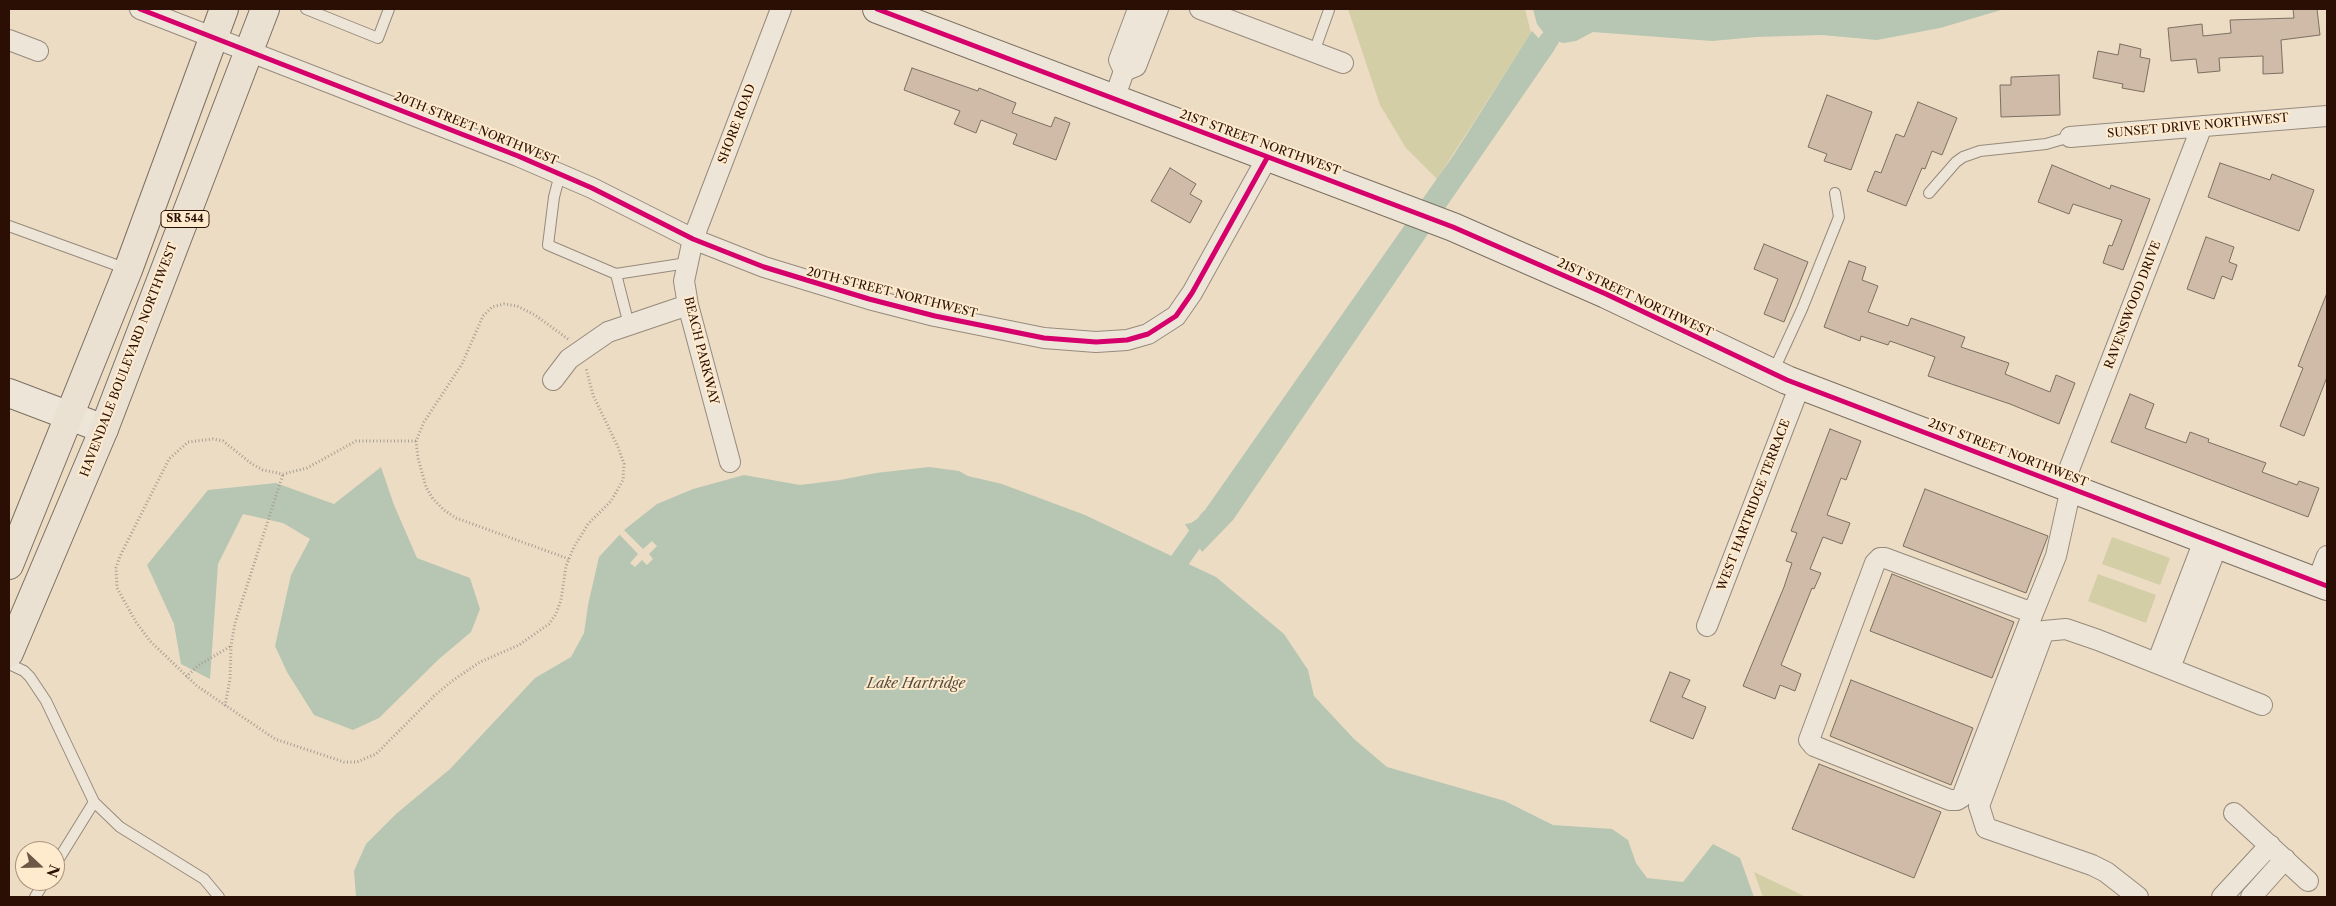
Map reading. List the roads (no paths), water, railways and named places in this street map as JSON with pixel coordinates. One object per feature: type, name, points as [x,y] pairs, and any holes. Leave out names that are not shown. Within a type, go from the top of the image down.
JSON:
[{"type":"main road","name":"SR 544","points":[[9,565],[128,270],[224,9]]},
{"type":"main road","name":"HAVENDALE BOULEVARD NORTHWEST","points":[[9,653],[20,632],[104,429],[265,9]]},
{"type":"street","name":"20TH STREET NORTHWEST","points":[[140,9],[485,142],[560,174],[693,239],[802,280],[935,316],[1044,338],[1096,342],[1127,340],[1148,334],[1176,316],[1192,293],[1267,158]]},
{"type":"street","name":"SHORE ROAD","points":[[693,239],[781,9]]},
{"type":"street","name":"21ST STREET NORTHWEST","points":[[876,9],[1267,158],[1398,205],[1606,294],[1800,385],[2322,584]]},
{"type":"street","points":[[1114,100],[1124,71],[1136,66],[1132,52],[1138,9]]},
{"type":"street","points":[[1132,52],[1158,9]]},
{"type":"street","points":[[1200,9],[1343,63]]},
{"type":"street","points":[[9,40],[38,51]]},
{"type":"street","name":"SUNSET DRIVE NORTHWEST","points":[[2070,137],[2327,116]]},
{"type":"street","name":"RAVENSWOOD DRIVE","points":[[2034,613],[1880,558],[1875,563],[1809,740],[1814,746],[1950,800],[1962,797],[2034,613],[2056,556],[2067,487],[2202,126]]},
{"type":"street","name":"BEACH PARKWAY","points":[[693,239],[684,281],[688,305],[730,462]]},
{"type":"street","points":[[553,380],[569,360],[608,332],[688,305]]},
{"type":"street","name":"WEST HARTRIDGE TERRACE","points":[[1708,626],[1800,385]]},
{"type":"street","points":[[9,393],[104,429]]},
{"type":"street","points":[[2164,666],[2212,541]]},
{"type":"street","points":[[2322,584],[2327,556]]},
{"type":"street","points":[[2138,897],[2106,872],[2092,865],[1986,828],[1979,806],[2044,631],[2066,629],[2262,705]]},
{"type":"street","points":[[2234,813],[2308,881]]},
{"type":"street","points":[[2222,897],[2270,845]]},
{"type":"street","points":[[2251,897],[2285,860]]},
{"type":"lane","points":[[306,9],[378,38],[389,9]]},
{"type":"lane","points":[[1314,52],[1329,10]]},
{"type":"lane","points":[[1929,193],[1956,162],[1963,157],[1980,152],[2046,144],[2070,137]]},
{"type":"lane","points":[[560,174],[554,197],[548,245],[616,274],[687,264]]},
{"type":"lane","points":[[1773,373],[1802,309],[1839,217],[1834,194]]},
{"type":"lane","points":[[9,226],[128,270]]},
{"type":"lane","points":[[616,274],[629,325]]},
{"type":"lane","points":[[9,664],[30,677],[46,701],[94,802],[120,827],[204,879],[219,897]]},
{"type":"lane","points":[[65,849],[94,802]]},
{"type":"water","points":[[1533,9],[2080,9],[2001,10],[1940,28],[1877,40],[1822,35],[1756,37],[1712,41],[1593,32],[1576,41],[1563,43],[1550,39],[1543,32],[1537,24]]},
{"type":"water","points":[[1532,31],[1544,44],[1555,49],[1442,213],[1419,204],[1453,156]]},
{"type":"water","points":[[1409,219],[1432,228],[1233,520],[1202,552],[1185,524],[1191,523],[1200,517]]},
{"type":"water","points":[[381,467],[394,505],[417,558],[470,578],[480,609],[471,632],[439,659],[379,718],[353,730],[314,715],[287,672],[275,646],[291,575],[310,539],[283,523],[243,514],[218,564],[210,679],[181,664],[174,624],[147,565],[208,490],[276,483],[334,504]]},
{"type":"water","name":"Lake Hartridge","points":[[929,467],[959,471],[968,476],[1002,484],[1085,515],[1216,577],[1284,634],[1308,670],[1314,696],[1354,739],[1387,767],[1505,801],[1553,825],[1612,829],[1628,840],[1636,863],[1647,878],[1683,882],[1713,844],[1740,858],[1754,897],[356,897],[354,871],[366,844],[396,814],[450,769],[535,678],[571,657],[584,633],[599,557],[624,530],[657,504],[693,489],[744,475],[800,485]]},
{"type":"waterway","points":[[1531,64],[1550,39]]},
{"type":"waterway","points":[[1180,560],[1209,519]]}]
